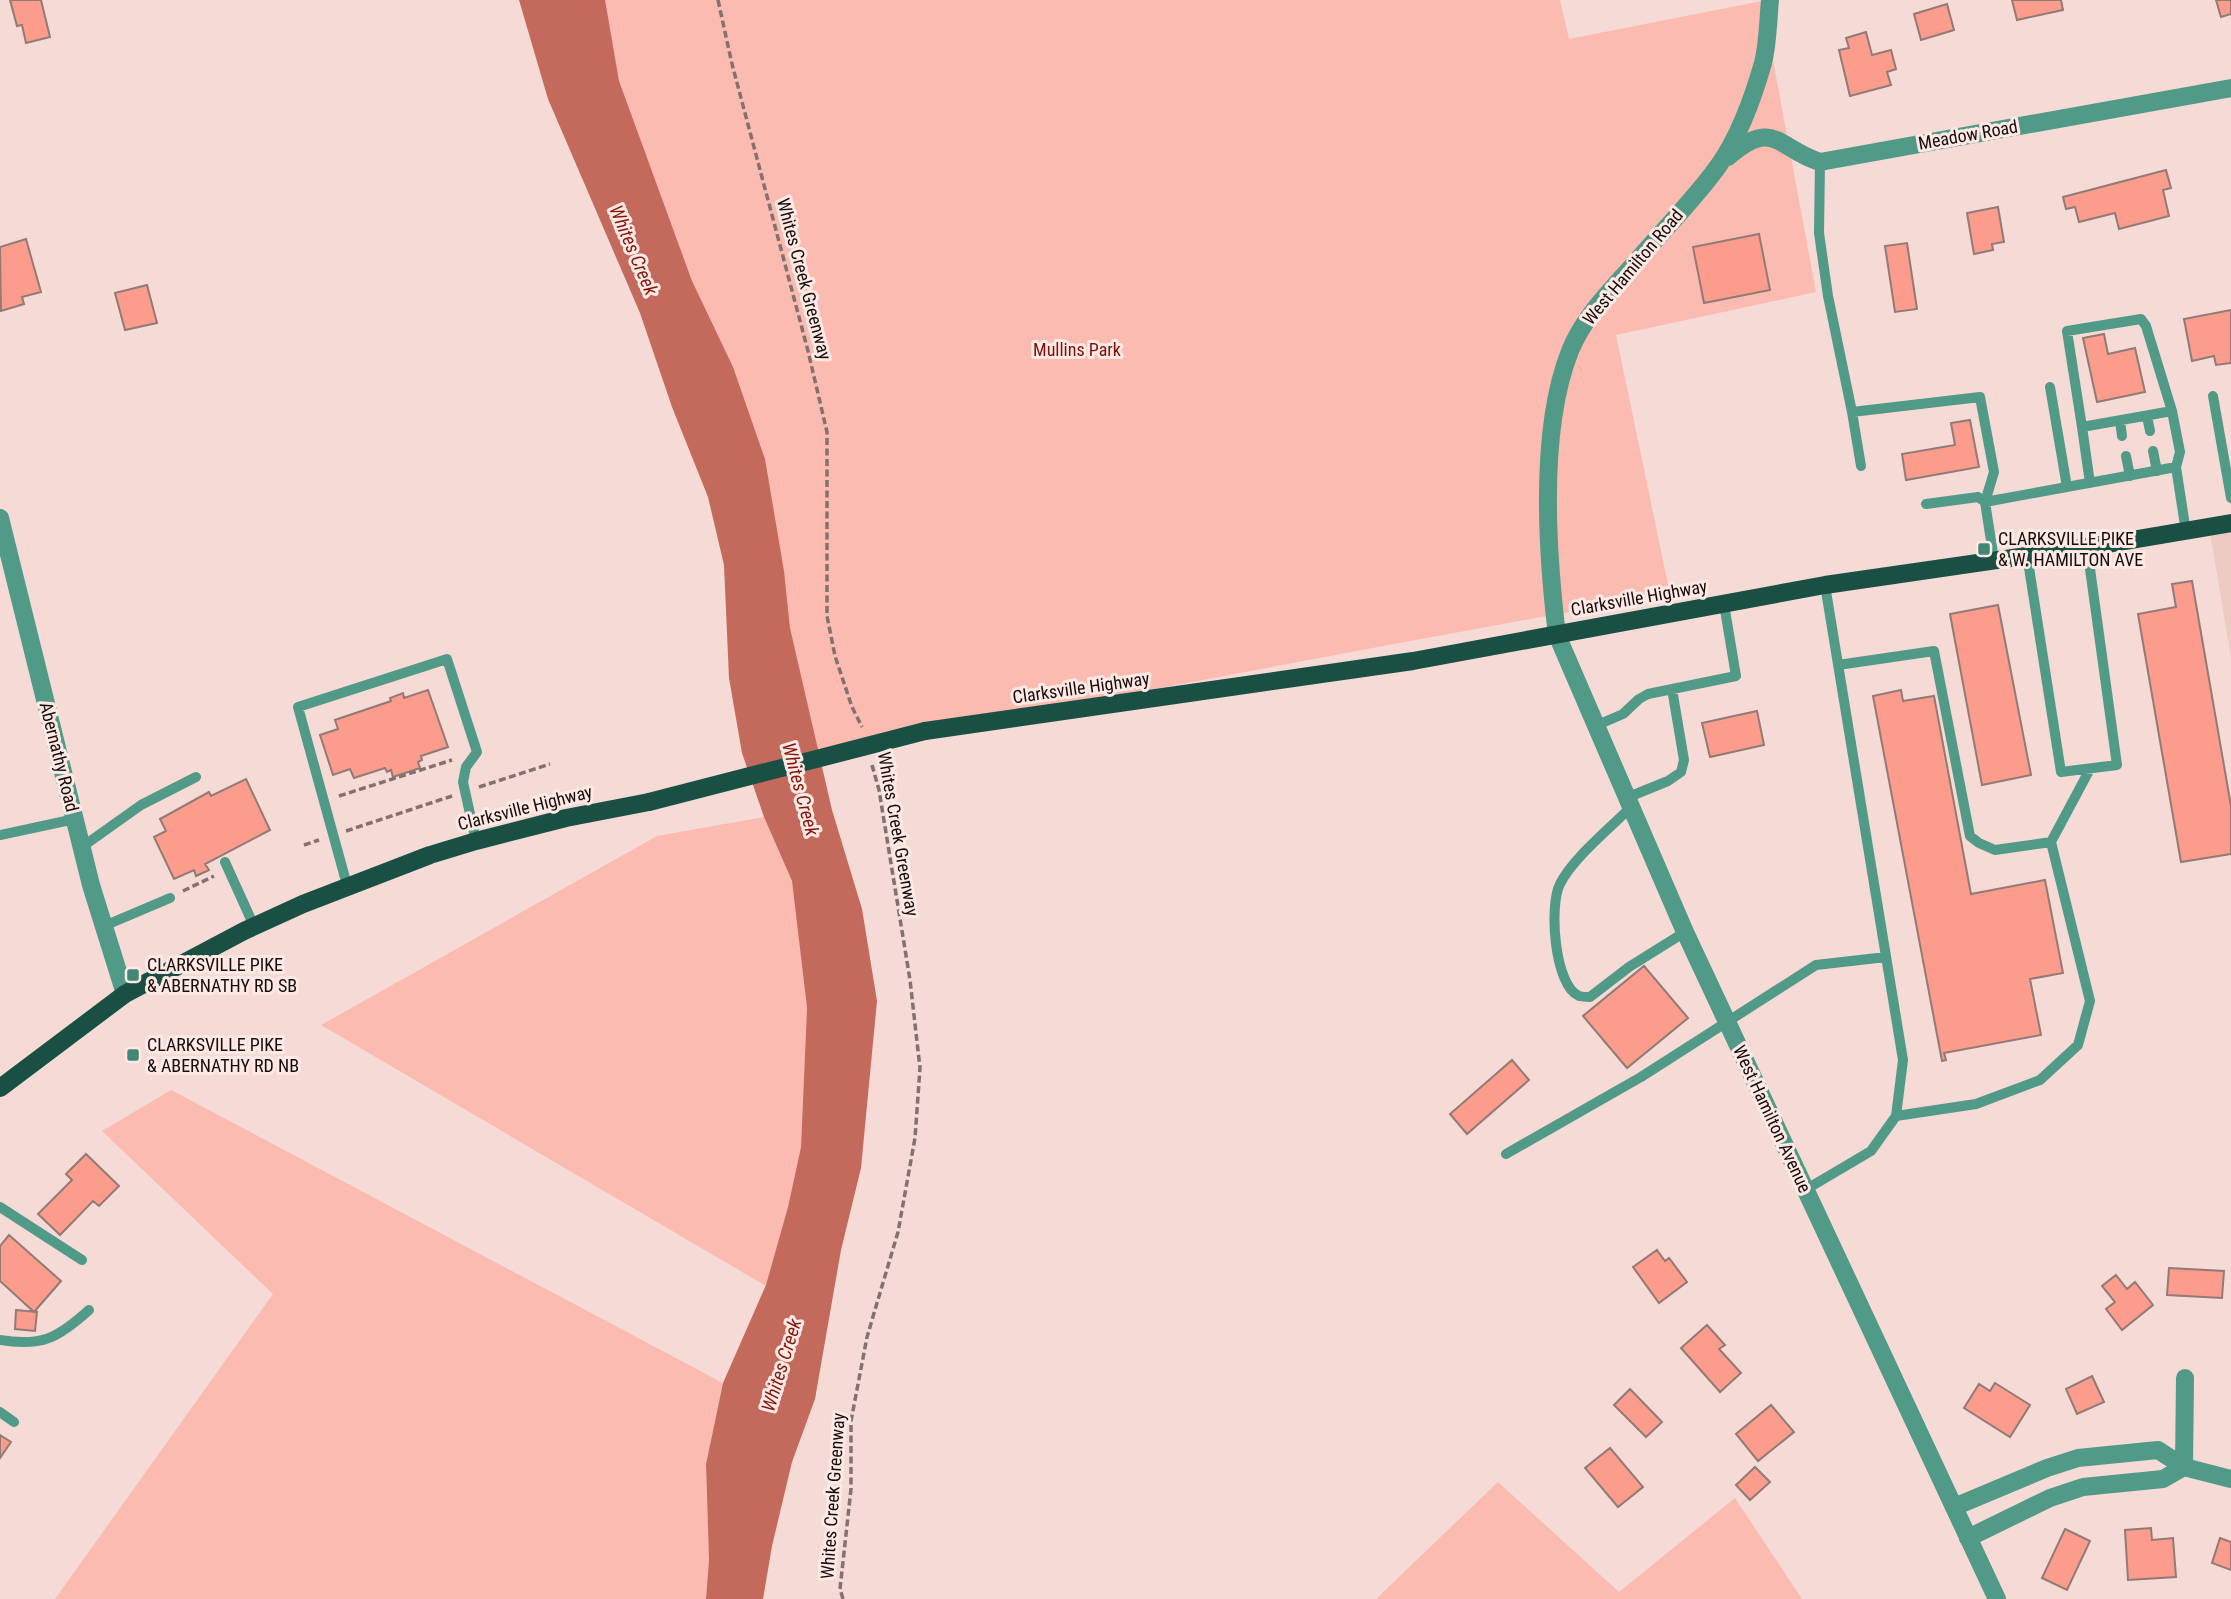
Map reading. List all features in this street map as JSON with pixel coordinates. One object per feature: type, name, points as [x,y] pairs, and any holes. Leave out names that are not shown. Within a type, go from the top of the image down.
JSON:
[{"type":"main road","name":"Clarksville Highway","points":[[0,1088],[125,994],[254,926],[347,885],[476,841],[566,818],[649,802],[925,732],[1413,661],[1825,585],[2231,523]]},
{"type":"street","name":"West Hamilton Road","points":[[1557,635],[1549,533],[1550,437],[1570,351],[1587,319],[1718,166],[1737,136],[1763,61],[1770,0]]},
{"type":"street","name":"Meadow Road","points":[[1820,162],[2231,88]]},
{"type":"street","points":[[1718,166],[1748,142],[1766,138],[1779,139],[1803,157],[1820,162]]},
{"type":"street","name":"Abernathy Road","points":[[0,519],[82,847],[125,994]]},
{"type":"street","name":"West Hamilton Avenue","points":[[1557,635],[1685,932],[1997,1599]]},
{"type":"street","points":[[2184,1467],[2185,1378]]},
{"type":"street","points":[[1954,1507],[2078,1458],[2158,1450],[2184,1467],[2231,1479]]},
{"type":"street","points":[[1968,1538],[2057,1496],[2083,1487],[2163,1479],[2184,1467]]},
{"type":"street","points":[[2047,1468],[2057,1496]]},
{"type":"lane","points":[[1820,162],[1819,233],[1828,296],[1861,466]]},
{"type":"lane","points":[[2090,483],[2067,331],[2141,320],[2146,326],[2172,411],[2180,452],[2176,467],[2186,531]]},
{"type":"lane","points":[[2050,387],[2067,488]]},
{"type":"lane","points":[[2213,396],[2231,498]]},
{"type":"lane","points":[[1852,412],[1980,397],[1994,472],[1985,502],[1994,560]]},
{"type":"lane","points":[[2082,427],[2172,411]]},
{"type":"lane","points":[[2147,416],[2150,432]]},
{"type":"lane","points":[[2120,421],[2122,436]]},
{"type":"lane","points":[[2153,451],[2157,471]]},
{"type":"lane","points":[[2126,456],[2130,476]]},
{"type":"lane","points":[[1926,504],[1978,497],[1985,502],[2176,467]]},
{"type":"lane","points":[[2027,555],[2061,772],[2090,769],[2117,765],[2087,547]]},
{"type":"lane","points":[[1805,1190],[1871,1151],[1896,1116],[1903,1060],[1825,585]]},
{"type":"lane","points":[[1595,726],[1623,714],[1648,694],[1736,676],[1724,604]]},
{"type":"lane","points":[[1838,666],[1934,651],[1970,836],[1979,844],[1995,850],[2051,842]]},
{"type":"lane","points":[[347,885],[298,706],[447,659],[477,752],[463,774],[476,841]]},
{"type":"lane","points":[[1672,689],[1684,760],[1681,772],[1628,803],[1572,866],[1559,885],[1555,907],[1557,955],[1566,982],[1578,995],[1590,997],[1629,967],[1685,932]]},
{"type":"lane","points":[[1896,1116],[1976,1104],[2040,1080],[2078,1045],[2090,1002],[2051,842],[2090,769]]},
{"type":"lane","points":[[82,847],[141,805],[196,777]]},
{"type":"lane","points":[[0,835],[75,818]]},
{"type":"lane","points":[[227,865],[254,926]]},
{"type":"lane","points":[[104,926],[170,898]]},
{"type":"lane","points":[[1506,1154],[1641,1077],[1816,965],[1886,957]]},
{"type":"lane","points":[[0,1207],[82,1260]]},
{"type":"lane","points":[[0,1340],[40,1343],[68,1329],[89,1310]]},
{"type":"lane","points":[[0,1412],[14,1422]]},
{"type":"path","name":"Whites Creek Greenway","points":[[718,0],[827,432],[827,617],[835,656],[852,707],[866,737]]},
{"type":"path","points":[[324,800],[477,752]]},
{"type":"path","name":"Whites Creek Greenway","points":[[843,1599],[840,1589],[851,1489],[851,1420],[867,1337],[898,1232],[915,1138],[920,1068],[910,980],[871,759]]},
{"type":"path","points":[[304,845],[550,764]]},
{"type":"path","points":[[170,898],[227,865]]},
{"type":"shaded area","points":[[2231,523],[2231,657],[2209,527]]},
{"type":"green space","name":"Mullins Park","points":[[575,0],[1560,0],[1569,39],[1762,1],[1816,292],[1616,335],[1670,594],[804,753]]},
{"type":"green space","points":[[764,817],[792,881],[807,1008],[801,1147],[766,1286],[321,1025],[657,836]]},
{"type":"green space","points":[[171,1090],[723,1383],[706,1464],[709,1560],[706,1599],[55,1599],[273,1294],[102,1131]]},
{"type":"green space","points":[[1498,1482],[1619,1592],[1735,1498],[1802,1599],[1376,1599]]},
{"type":"water","name":"Whites Creek","points":[[519,0],[605,0],[619,81],[692,281],[733,367],[765,459],[784,571],[790,628],[832,810],[862,909],[877,1001],[861,1168],[841,1250],[815,1399],[792,1462],[772,1546],[763,1599],[706,1599],[709,1560],[706,1464],[723,1383],[766,1285],[788,1207],[801,1147],[807,1008],[792,881],[764,817],[742,753],[729,678],[724,565],[708,497],[672,407],[640,313],[548,99]]},
{"type":"building","points":[[10,0],[41,0],[50,37],[26,43],[22,25],[17,26]]},
{"type":"building","points":[[2012,0],[2061,0],[2063,10],[2017,20]]},
{"type":"building","points":[[2216,0],[2231,0],[2231,14],[2221,17]]},
{"type":"building","points":[[1947,4],[1954,30],[1921,40],[1914,14]]},
{"type":"building","points":[[1866,32],[1872,55],[1891,50],[1896,69],[1887,72],[1891,85],[1850,96],[1839,50],[1849,48],[1846,38]]},
{"type":"building","points":[[2166,170],[2171,188],[2163,190],[2169,216],[2119,229],[2115,213],[2079,222],[2075,207],[2066,209],[2063,197]]},
{"type":"building","points":[[1998,207],[2004,242],[1992,244],[1993,250],[1974,254],[1967,213]]},
{"type":"building","points":[[1759,234],[1770,290],[1704,303],[1693,247]]},
{"type":"building","points":[[26,239],[41,292],[22,297],[24,304],[1,311],[0,247]]},
{"type":"building","points":[[1907,243],[1917,309],[1895,312],[1885,246]]},
{"type":"building","points":[[147,285],[157,323],[125,330],[115,293]]},
{"type":"building","points":[[2231,310],[2231,363],[2216,365],[2214,356],[2192,361],[2184,319]]},
{"type":"building","points":[[2104,334],[2108,354],[2135,348],[2145,392],[2097,402],[2083,338]]},
{"type":"building","points":[[1970,420],[1979,467],[1906,480],[1902,454],[1955,445],[1951,423]]},
{"type":"building","points":[[2192,581],[2231,806],[2231,854],[2181,862],[2138,614],[2176,607],[2172,584]]},
{"type":"building","points":[[1998,605],[2031,775],[1982,785],[1950,614]]},
{"type":"building","points":[[428,690],[448,747],[421,756],[422,760],[418,762],[420,768],[393,777],[391,770],[387,772],[385,768],[354,778],[350,769],[333,775],[320,735],[338,729],[335,720],[391,701],[390,698],[403,693],[404,698]]},
{"type":"building","points":[[1901,690],[1903,701],[1934,696],[1971,894],[2045,880],[2063,973],[2030,979],[2041,1035],[1944,1053],[1946,1060],[1942,1061],[1873,696]]},
{"type":"building","points":[[1757,711],[1764,745],[1710,757],[1702,723]]},
{"type":"building","points":[[246,779],[270,830],[205,864],[209,870],[196,876],[194,870],[174,879],[154,837],[166,831],[160,819],[209,792],[211,796]]},
{"type":"building","points":[[1644,966],[1688,1018],[1627,1068],[1583,1016]]},
{"type":"building","points":[[1512,1060],[1529,1080],[1467,1134],[1450,1114]]},
{"type":"building","points":[[86,1154],[119,1186],[99,1206],[93,1201],[60,1235],[38,1214],[72,1180],[66,1174]]},
{"type":"building","points":[[9,1235],[61,1281],[34,1312],[0,1281],[0,1246]]},
{"type":"building","points":[[1657,1250],[1665,1261],[1669,1258],[1687,1282],[1659,1303],[1633,1267]]},
{"type":"building","points":[[2169,1268],[2224,1271],[2222,1298],[2167,1295]]},
{"type":"building","points":[[2116,1275],[2127,1289],[2135,1282],[2153,1305],[2122,1330],[2106,1309],[2115,1302],[2102,1286]]},
{"type":"building","points":[[16,1310],[37,1312],[35,1331],[15,1329]]},
{"type":"building","points":[[1707,1325],[1725,1345],[1719,1349],[1741,1373],[1720,1392],[1681,1348]]},
{"type":"building","points":[[2092,1376],[2104,1402],[2077,1414],[2066,1389]]},
{"type":"building","points":[[1995,1383],[2030,1405],[2010,1437],[1964,1408],[1979,1384],[1990,1391]]},
{"type":"building","points":[[1630,1389],[1662,1422],[1646,1437],[1614,1405]]},
{"type":"building","points":[[1771,1405],[1794,1432],[1758,1461],[1736,1434]]},
{"type":"building","points":[[0,1435],[11,1442],[0,1458]]},
{"type":"building","points":[[1610,1448],[1643,1487],[1618,1507],[1585,1468]]},
{"type":"building","points":[[1755,1467],[1770,1482],[1750,1500],[1736,1485]]},
{"type":"building","points":[[2151,1528],[2152,1540],[2173,1538],[2176,1577],[2128,1580],[2125,1530]]},
{"type":"building","points":[[2065,1529],[2090,1541],[2067,1590],[2042,1578]]},
{"type":"building","points":[[2220,1538],[2231,1542],[2231,1570],[2212,1563]]},
{"type":"place","name":"CLARKSVILLE PIKE & W. HAMILTON AVE","points":[[1984,549]]},
{"type":"place","name":"CLARKSVILLE PIKE & ABERNATHY RD SB","points":[[133,975]]},
{"type":"place","name":"CLARKSVILLE PIKE & ABERNATHY RD NB","points":[[133,1055]]}]
